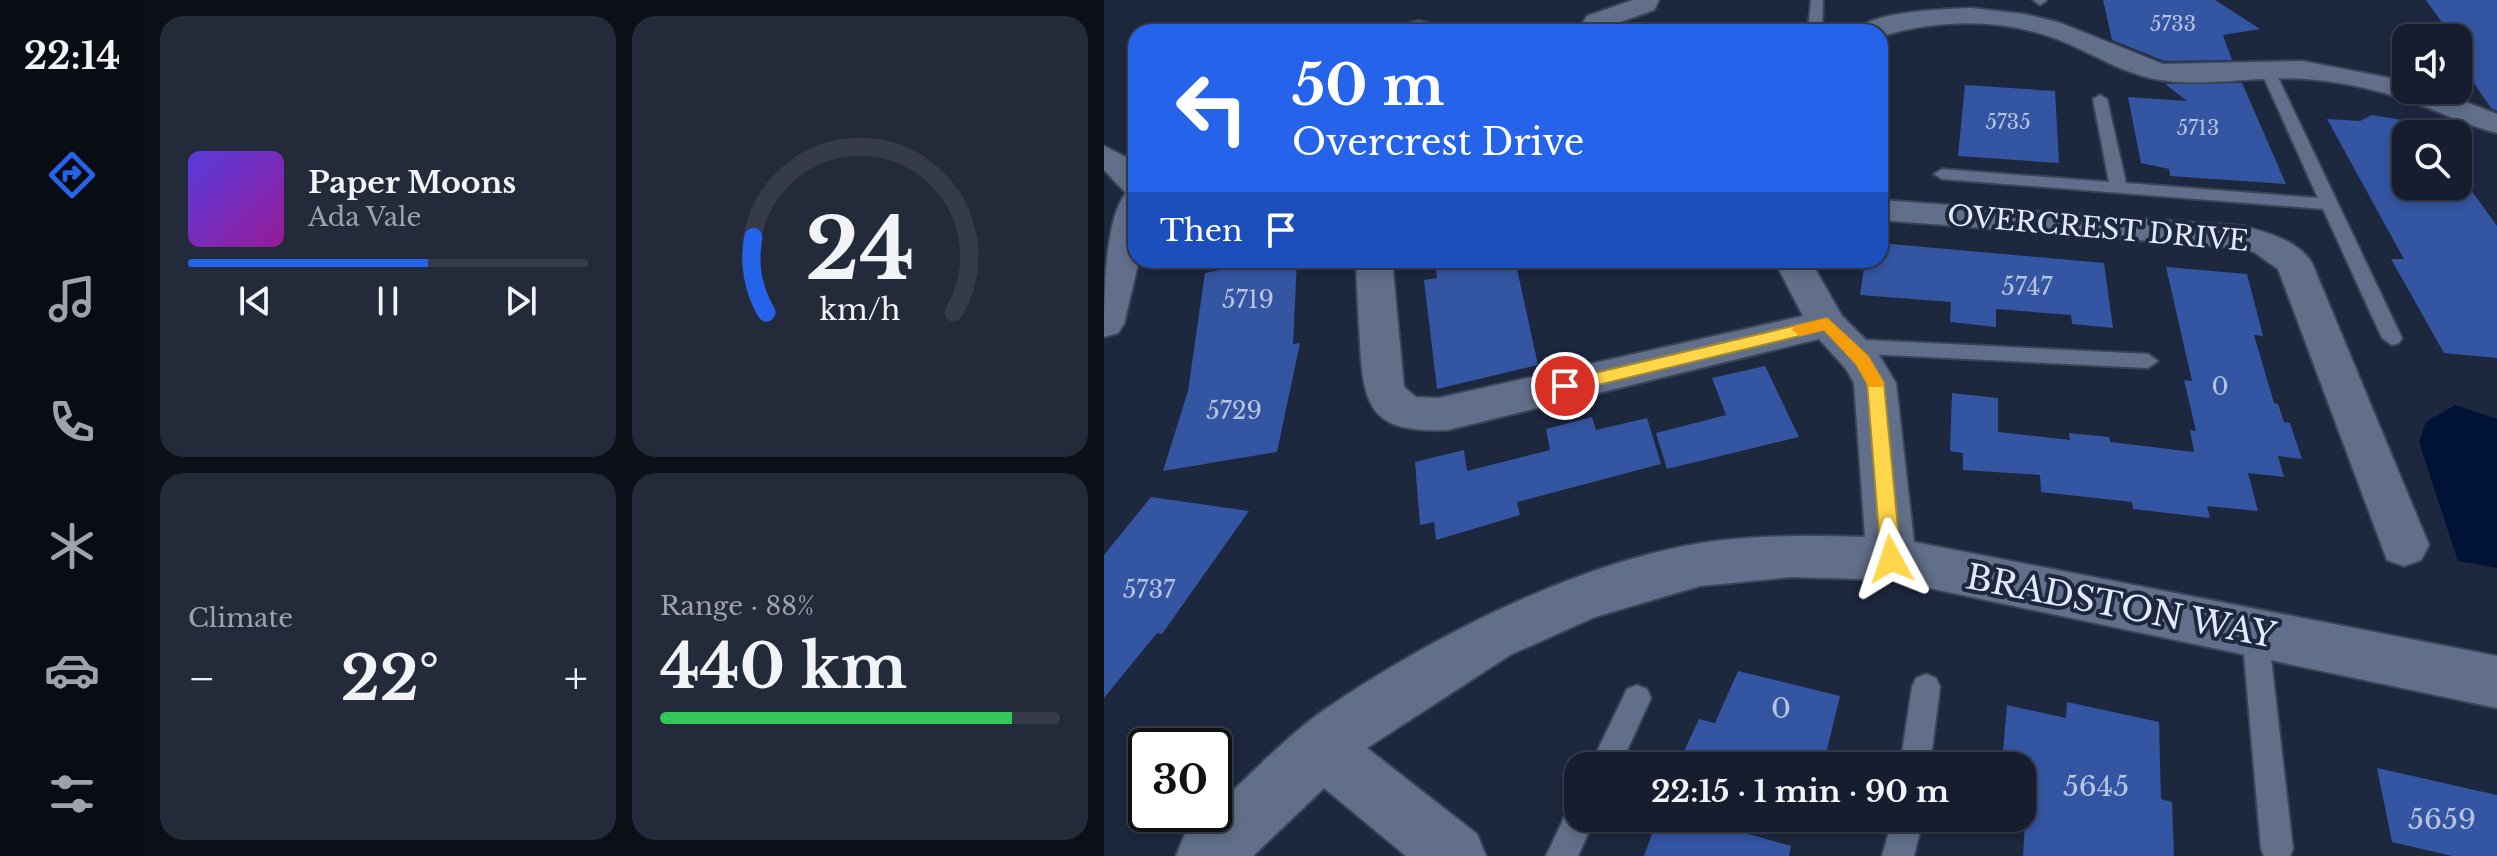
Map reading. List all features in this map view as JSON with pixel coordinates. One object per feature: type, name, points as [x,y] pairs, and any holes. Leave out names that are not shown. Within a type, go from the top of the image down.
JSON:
[{"type":"street","points":[[1595,24],[1645,5],[1646,0]]},
{"type":"street","points":[[1888,27],[1930,18],[1973,17],[2037,6],[2076,37],[2147,69],[2192,74],[2267,69],[2328,73],[2392,87]]},
{"type":"street","points":[[2443,104],[2497,124]]},
{"type":"street","points":[[1104,156],[1128,174]]},
{"type":"street","name":"OVERCREST DRIVE","points":[[1888,211],[2243,237],[2280,250],[2294,263],[2404,545]]},
{"type":"street","points":[[1104,324],[1128,232]]},
{"type":"street","points":[[1375,268],[1383,388],[1389,400],[1403,410],[1424,415],[1448,414],[1836,335]]},
{"type":"street","points":[[1797,268],[1836,335],[1862,360],[1878,392],[1891,559]]},
{"type":"street","name":"BRADSTON WAY","points":[[1207,856],[1321,748],[1395,695],[1491,638],[1585,597],[1700,565],[1792,556],[1891,559],[2497,682]]},
{"type":"street","points":[[1321,748],[1455,856]]},
{"type":"lane","points":[[1816,24],[1817,0]]},
{"type":"lane","points":[[2267,69],[2392,338]]},
{"type":"lane","points":[[2100,99],[2119,188]]},
{"type":"lane","points":[[1942,174],[2330,204]]},
{"type":"lane","points":[[1836,335],[2148,361]]},
{"type":"lane","points":[[2255,632],[2277,849]]},
{"type":"lane","points":[[1917,752],[1926,687]]},
{"type":"lane","points":[[1612,752],[1637,698]]},
{"type":"lane","points":[[1562,856],[1573,832]]},
{"type":"lane","points":[[1898,856],[1904,832]]},
{"type":"water","points":[[2455,405],[2497,419],[2497,568],[2458,561],[2419,442],[2426,422]]},
{"type":"building","points":[[2103,0],[2215,0],[2260,29],[2223,35],[2232,60],[2164,61],[2112,40]]},
{"type":"building","points":[[2426,0],[2497,0],[2497,111],[2491,108],[2472,80],[2472,24],[2443,24]]},
{"type":"building","points":[[2242,83],[2286,184],[2170,176],[2169,169],[2141,163],[2128,97],[2187,101],[2165,84]]},
{"type":"building","points":[[1965,85],[2055,91],[2059,163],[1958,156]]},
{"type":"building","points":[[2372,115],[2402,120],[2392,120],[2392,200],[2472,200],[2472,191],[2497,226],[2497,358],[2444,353],[2391,259],[2404,259],[2327,119],[2360,121]]},
{"type":"building","points":[[1888,244],[2104,263],[2113,328],[2072,324],[2071,315],[1996,309],[1996,327],[1950,322],[1951,302],[1860,295],[1864,268],[1888,268]]},
{"type":"building","points":[[2166,267],[2247,274],[2263,336],[2254,335],[2274,403],[2278,404],[2284,422],[2290,423],[2302,459],[2278,456],[2284,477],[2248,473],[2258,511],[2207,506],[2210,518],[2133,509],[2132,502],[2041,492],[2040,475],[1963,470],[1963,453],[1950,451],[1952,393],[1998,398],[1998,432],[2070,440],[2069,433],[2109,437],[2110,442],[2194,452],[2190,430],[2196,431],[2184,380],[2192,381]]},
{"type":"building","points":[[1230,268],[1297,268],[1293,344],[1300,343],[1277,452],[1163,471],[1188,391],[1205,273]]},
{"type":"building","points":[[1436,268],[1517,268],[1538,365],[1437,389],[1424,280],[1437,278]]},
{"type":"building","points":[[1765,366],[1799,437],[1667,469],[1656,433],[1726,415],[1712,378]]},
{"type":"building","points":[[1592,417],[1596,430],[1647,418],[1661,464],[1517,502],[1520,515],[1436,540],[1434,522],[1420,525],[1415,462],[1464,450],[1467,471],[1550,450],[1546,429]]},
{"type":"building","points":[[1151,497],[1249,511],[1162,634],[1157,633],[1104,698],[1104,555]]},
{"type":"building","points":[[1738,671],[1840,696],[1826,752],[1684,752],[1699,719],[1715,723]]},
{"type":"building","points":[[2067,702],[2159,722],[2161,799],[2172,802],[2174,856],[2023,856],[2024,832],[2036,832],[2036,752],[2003,752],[2007,705],[2066,718]]},
{"type":"building","points":[[2377,768],[2497,795],[2497,856],[2452,856],[2392,842]]},
{"type":"building","points":[[1653,832],[1742,832],[1791,846],[1789,856],[1644,856]]},
{"type":"slow traffic","points":[[1800,330],[1827,324],[1839,340],[1862,360],[1875,383]]},
{"type":"route","points":[[1565,386],[1827,324],[1839,340],[1862,360],[1873,376],[1878,392],[1891,559]]}]
